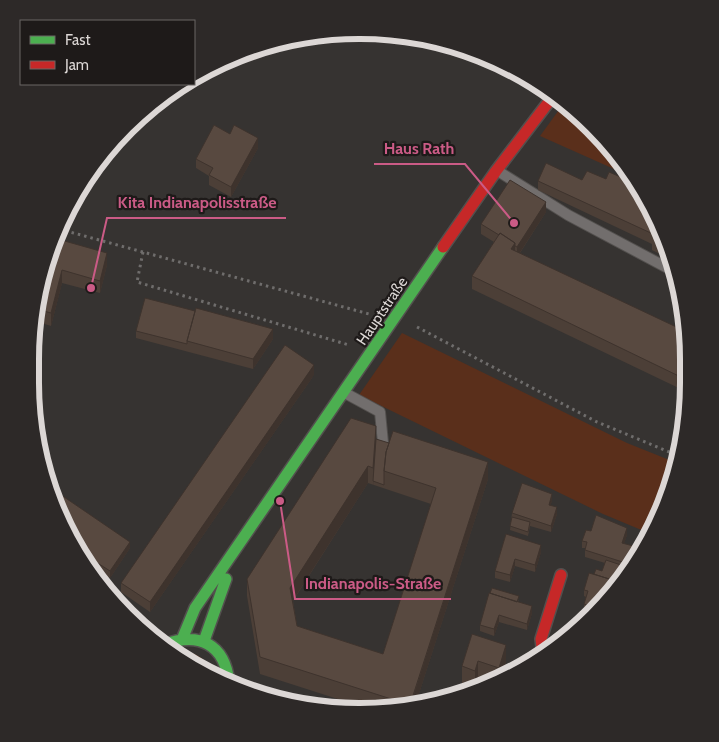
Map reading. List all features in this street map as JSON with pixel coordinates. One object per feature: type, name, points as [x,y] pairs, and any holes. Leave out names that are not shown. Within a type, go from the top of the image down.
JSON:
[{"type":"street","name":"Hauptstraße","points":[[183,637],[195,608],[496,171],[549,101]]},
{"type":"street","name":"Hauptstraße","points":[[204,641],[238,546]]},
{"type":"street","points":[[542,646],[541,639],[561,574]]},
{"type":"street","points":[[171,642],[183,637],[204,641],[223,658],[227,674]]},
{"type":"lane","points":[[496,171],[568,215],[666,267]]},
{"type":"lane","points":[[344,392],[380,412],[384,443]]},
{"type":"path","points":[[66,231],[394,320],[597,422],[672,453]]},
{"type":"path","points":[[143,252],[137,282],[352,346]]},
{"type":"shaded area","points":[[560,109],[601,148],[619,171],[540,136]]},
{"type":"shaded area","points":[[402,333],[627,443],[670,460],[656,505],[643,531],[603,514],[359,395]]},
{"type":"shaded area","points":[[187,652],[197,655],[208,665],[199,660]]},
{"type":"building","points":[[214,125],[230,134],[234,125],[258,138],[231,187],[209,175],[213,168],[196,159]]},
{"type":"building","points":[[546,163],[582,180],[587,171],[606,179],[609,172],[624,179],[654,232],[653,234],[538,181]]},
{"type":"building","points":[[510,180],[546,202],[517,247],[515,243],[500,233],[499,235],[481,224]]},
{"type":"building","points":[[500,233],[515,243],[511,249],[679,328],[680,377],[472,276]]},
{"type":"building","points":[[62,240],[107,253],[100,281],[62,270],[51,313],[42,311],[50,276]]},
{"type":"building","points":[[145,298],[195,311],[187,344],[136,331]]},
{"type":"building","points":[[196,308],[273,329],[253,359],[187,341]]},
{"type":"building","points":[[285,345],[314,365],[150,602],[121,583]]},
{"type":"building","points":[[351,418],[376,426],[373,468],[368,466],[290,588],[297,626],[383,654],[436,488],[384,471],[386,452],[393,431],[488,462],[412,699],[398,701],[260,657],[247,579]]},
{"type":"building","points":[[376,439],[389,443],[386,452],[384,485],[373,481]]},
{"type":"building","points":[[522,483],[552,494],[549,505],[557,507],[551,526],[512,513]]},
{"type":"building","points":[[59,493],[130,542],[110,571],[92,559],[72,524]]},
{"type":"building","points":[[596,515],[627,528],[622,543],[635,546],[625,563],[585,550],[587,542],[582,541],[586,530],[591,531]]},
{"type":"building","points":[[512,517],[530,522],[528,532],[510,526]]},
{"type":"building","points":[[506,534],[541,545],[535,565],[515,559],[510,575],[495,571]]},
{"type":"building","points":[[606,560],[623,566],[612,580],[594,574],[596,569],[602,571]]},
{"type":"building","points":[[589,573],[613,580],[589,606],[584,604],[588,591],[584,590]]},
{"type":"building","points":[[492,588],[519,596],[517,602],[490,593]]},
{"type":"building","points":[[489,593],[532,606],[527,624],[499,615],[494,629],[480,625]]},
{"type":"building","points":[[472,634],[506,645],[499,668],[478,661],[475,671],[462,666]]},
{"type":"traffic: fast","points":[[183,637],[195,608],[443,247]]},
{"type":"traffic: fast","points":[[204,641],[226,579]]},
{"type":"traffic: fast","points":[[172,642],[188,640],[208,644],[216,650],[222,659],[227,674]]},
{"type":"traffic: jam","points":[[443,247],[496,171],[549,101]]},
{"type":"traffic: jam","points":[[542,646],[541,639],[561,575]]},
{"type":"place","name":"Haus Rath","points":[[514,223]]},
{"type":"place","name":"Kita Indianapolisstraße","points":[[91,288]]},
{"type":"place","name":"Indianapolis-Straße","points":[[280,501]]}]
